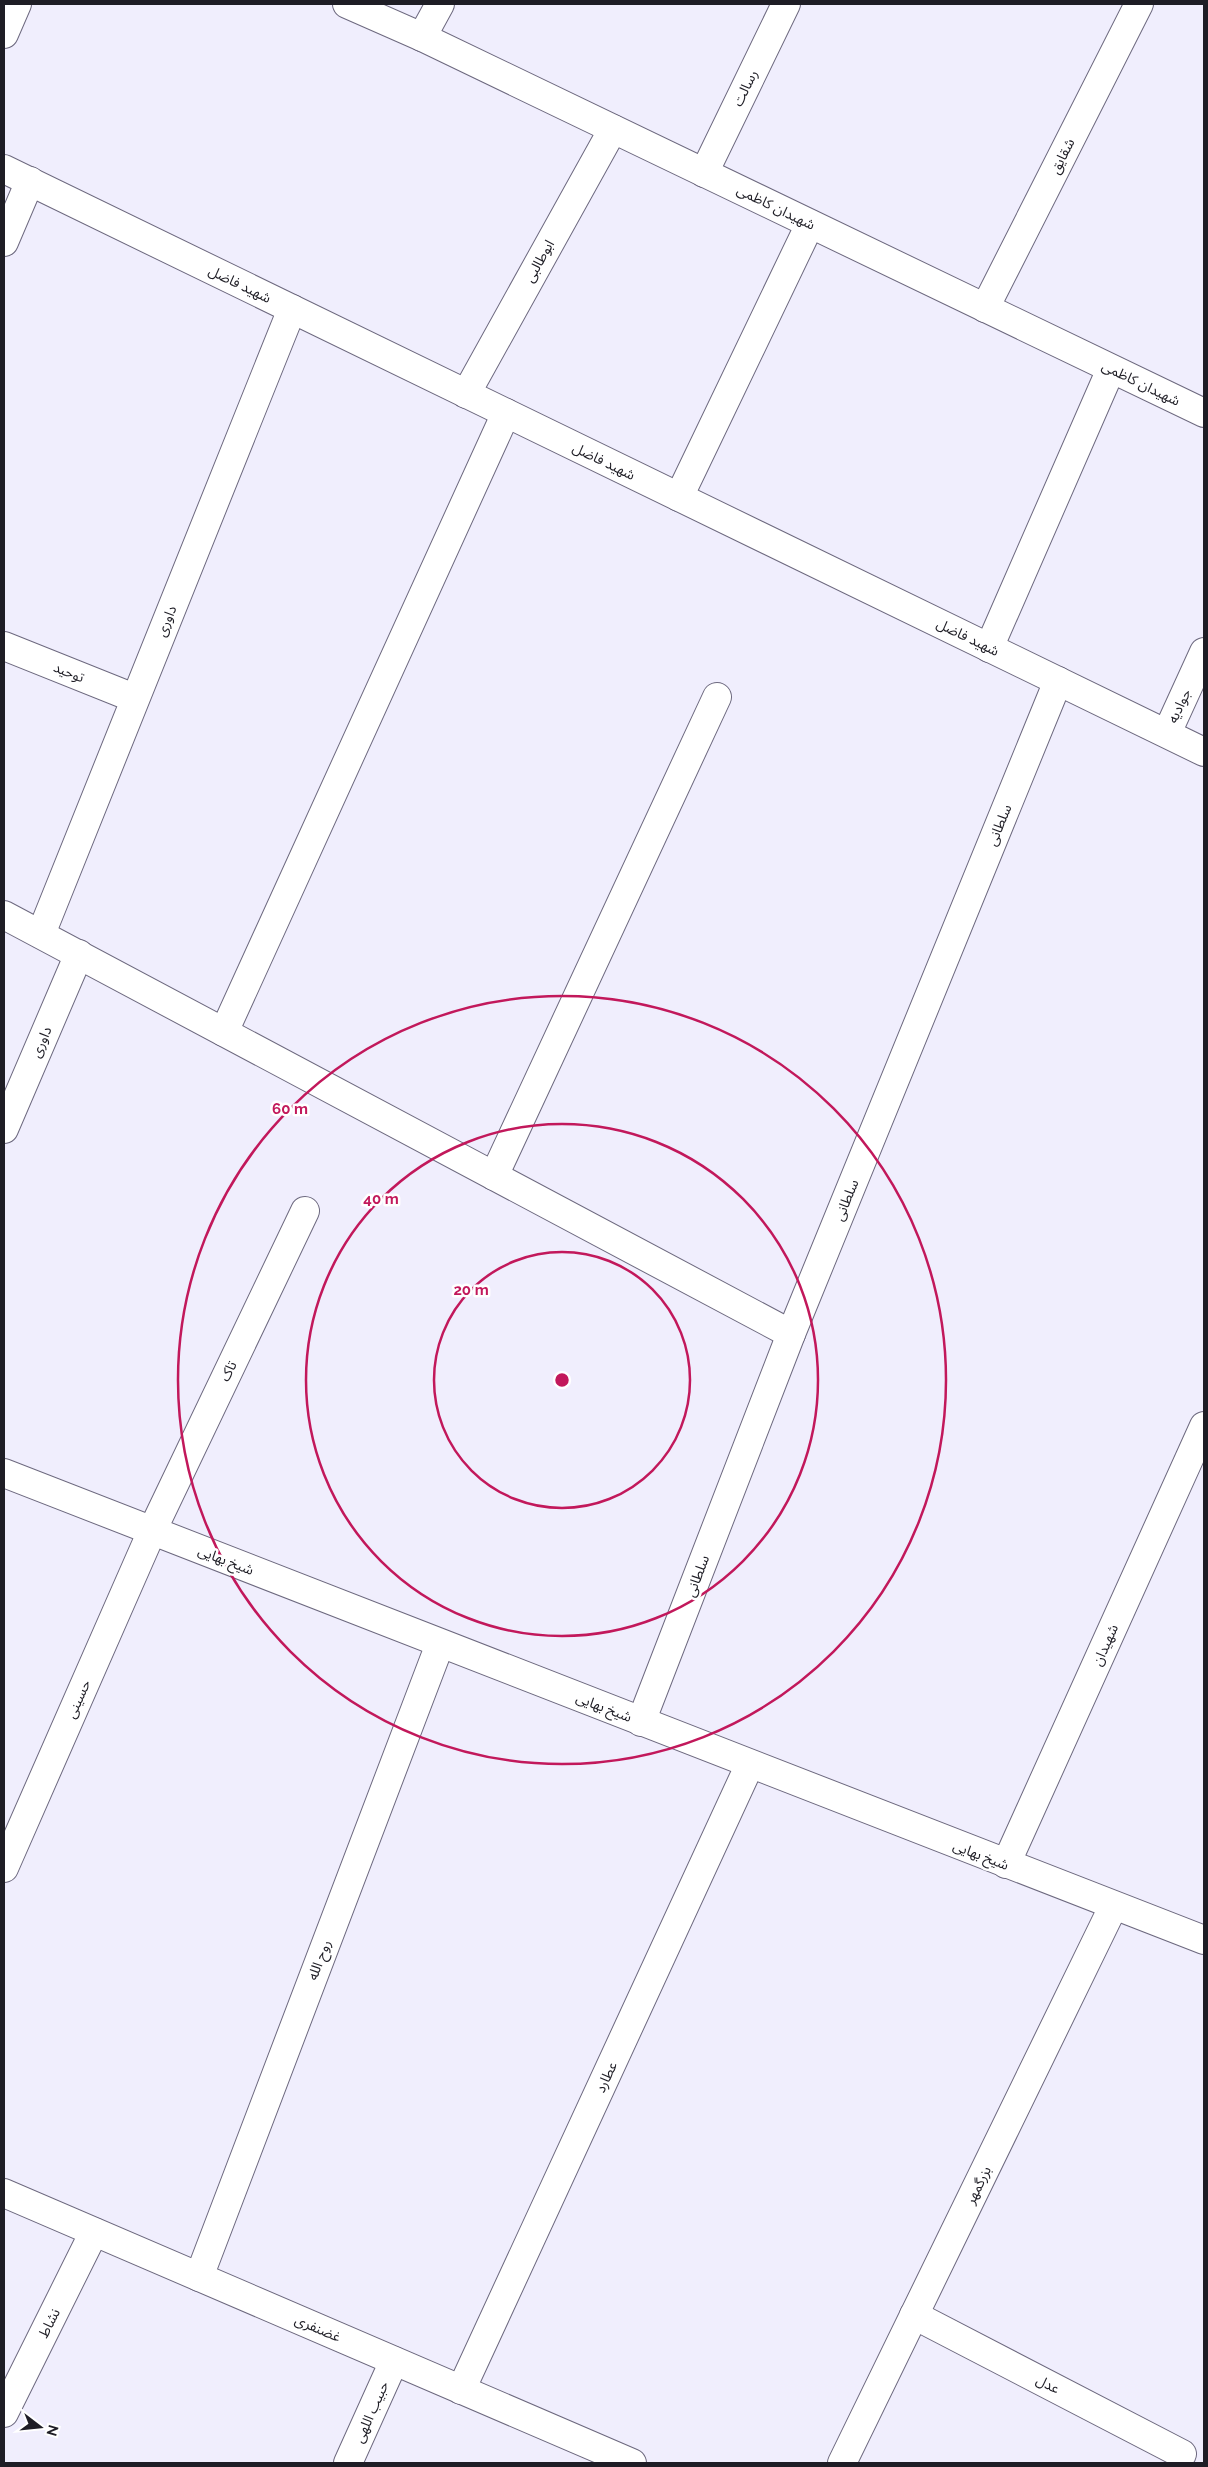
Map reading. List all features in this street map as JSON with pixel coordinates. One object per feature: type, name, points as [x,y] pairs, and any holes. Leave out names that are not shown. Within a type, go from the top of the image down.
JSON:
[{"type":"street","points":[[4,34],[16,4]]},
{"type":"street","name":"شهیدان کاظمی","points":[[347,4],[422,37],[1204,413]]},
{"type":"street","points":[[422,37],[440,4]]},
{"type":"street","name":"رسالت","points":[[704,172],[786,4]]},
{"type":"street","name":"شقایق","points":[[985,308],[1139,4]]},
{"type":"street","name":"ابوطالبی","points":[[466,394],[613,129]]},
{"type":"street","name":"شهید فاضل","points":[[4,169],[1204,752]]},
{"type":"street","points":[[4,242],[30,181]]},
{"type":"street","points":[[679,497],[810,224]]},
{"type":"street","name":"داوری","points":[[41,934],[134,698],[292,309]]},
{"type":"street","points":[[989,648],[1111,368]]},
{"type":"street","points":[[224,1032],[506,413]]},
{"type":"street","name":"توحید","points":[[4,646],[134,698]]},
{"type":"street","name":"جوادیه","points":[[1167,733],[1204,652]]},
{"type":"street","name":"سلطانی","points":[[640,1722],[791,1334],[1058,681]]},
{"type":"street","points":[[494,1176],[718,697]]},
{"type":"street","points":[[4,915],[791,1334]]},
{"type":"street","name":"داوری","points":[[4,1129],[79,954]]},
{"type":"street","name":"تاک","points":[[152,1531],[305,1211]]},
{"type":"street","name":"شهیدان","points":[[1006,1864],[1204,1426]]},
{"type":"street","name":"شیخ بهایی","points":[[4,1473],[1204,1940]]},
{"type":"street","name":"حسینی","points":[[4,1868],[152,1531]]},
{"type":"street","name":"روح الله","points":[[199,2277],[440,1644]]},
{"type":"street","name":"عطارد","points":[[461,2390],[750,1764]]},
{"type":"street","name":"بزرگمهر","points":[[852,2460],[914,2315],[1113,1906]]},
{"type":"street","name":"غضنفری","points":[[4,2193],[632,2463]]},
{"type":"street","name":"نشاط","points":[[4,2413],[94,2232]]},
{"type":"street","name":"عدل","points":[[914,2315],[1182,2454]]},
{"type":"street","name":"حبیب اللهی","points":[[348,2463],[394,2361]]}]
